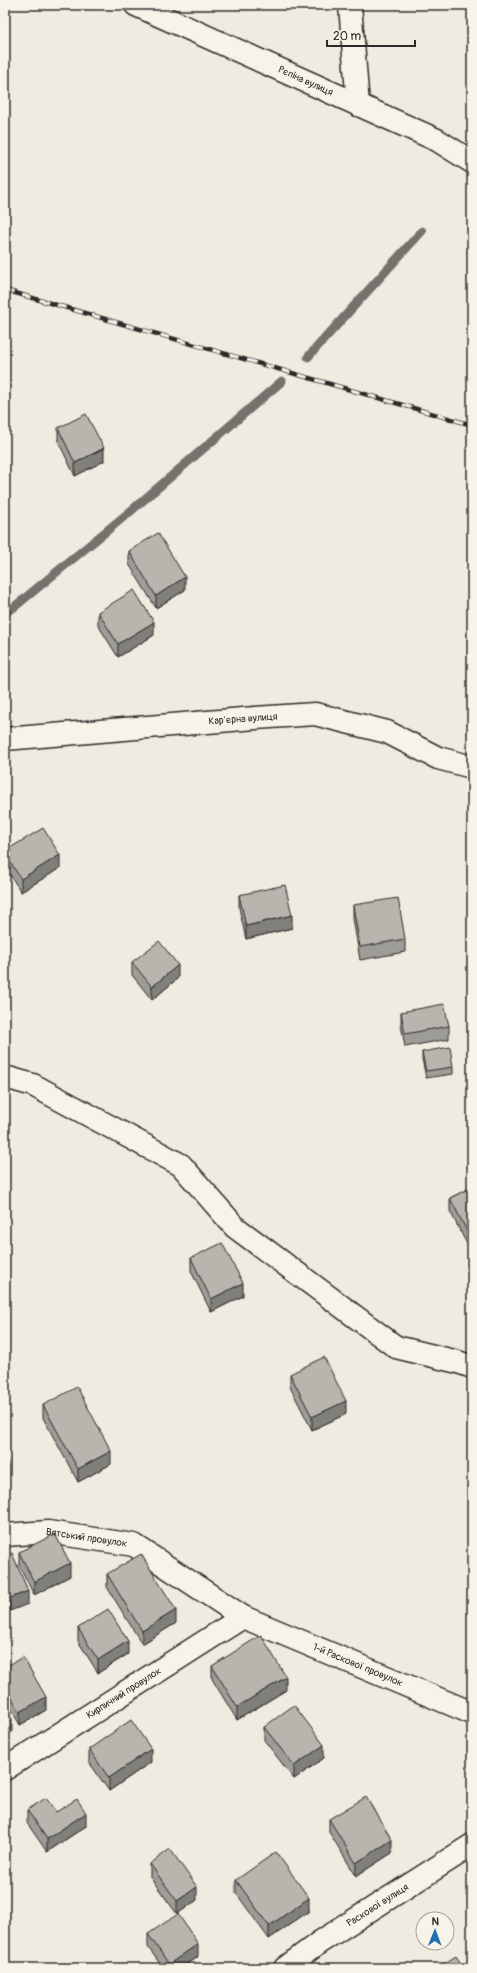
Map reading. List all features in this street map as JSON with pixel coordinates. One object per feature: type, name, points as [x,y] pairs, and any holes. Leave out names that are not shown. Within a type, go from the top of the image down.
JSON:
[{"type":"street","name":"Рєпіна вулиця","points":[[136,5],[437,140],[472,162]]},
{"type":"street","points":[[350,5],[358,104]]},
{"type":"street","name":"Карʼєрна вулиця","points":[[5,739],[315,714],[387,732],[438,758],[472,767]]},
{"type":"street","points":[[5,1078],[33,1085],[181,1165],[235,1227],[396,1347],[458,1362],[472,1367]]},
{"type":"street","name":"Вятський провулок","points":[[5,1535],[48,1532],[134,1544],[242,1617]]},
{"type":"street","name":"1-й Раскової провулок","points":[[242,1617],[472,1713]]},
{"type":"street","name":"Кирпичний провулок","points":[[5,1769],[242,1617]]},
{"type":"street","name":"Раскової вулиця","points":[[285,1968],[320,1942],[472,1845]]},
{"type":"building","points":[[86,414],[104,448],[75,463],[58,428]]},
{"type":"building","points":[[158,533],[185,577],[156,596],[129,551]]},
{"type":"building","points":[[134,590],[154,622],[118,644],[98,612]]},
{"type":"building","points":[[43,828],[60,855],[21,879],[5,854],[5,851]]},
{"type":"building","points":[[285,885],[292,915],[246,926],[239,895]]},
{"type":"building","points":[[398,898],[405,939],[360,947],[353,905]]},
{"type":"building","points":[[159,941],[178,965],[152,987],[132,962]]},
{"type":"building","points":[[444,1004],[449,1026],[405,1034],[401,1012]]},
{"type":"building","points":[[450,1047],[453,1067],[426,1071],[422,1052]]},
{"type":"building","points":[[472,1187],[472,1238],[471,1239],[450,1198]]},
{"type":"building","points":[[222,1243],[243,1283],[211,1299],[191,1258]]},
{"type":"building","points":[[324,1357],[346,1401],[312,1417],[290,1374]]},
{"type":"building","points":[[77,1387],[111,1451],[78,1469],[43,1405]]},
{"type":"building","points":[[5,1455],[8,1462],[5,1464]]},
{"type":"building","points":[[55,1534],[70,1563],[34,1582],[19,1552]]},
{"type":"building","points":[[12,1553],[28,1591],[5,1600],[5,1556]]},
{"type":"building","points":[[141,1554],[176,1610],[142,1631],[107,1574]]},
{"type":"building","points":[[108,1609],[128,1641],[98,1660],[78,1628]]},
{"type":"building","points":[[261,1635],[286,1677],[237,1707],[212,1666]]},
{"type":"building","points":[[23,1657],[46,1697],[20,1712],[5,1686],[5,1667]]},
{"type":"building","points":[[294,1705],[324,1745],[294,1766],[264,1727]]},
{"type":"building","points":[[5,1709],[12,1719],[5,1724]]},
{"type":"building","points":[[131,1720],[151,1749],[109,1778],[89,1749]]},
{"type":"building","points":[[366,1797],[392,1840],[356,1863],[329,1819]]},
{"type":"building","points":[[46,1798],[56,1812],[77,1799],[86,1813],[47,1839],[27,1810]]},
{"type":"building","points":[[170,1849],[197,1887],[177,1901],[150,1864]]},
{"type":"building","points":[[276,1852],[309,1898],[269,1926],[236,1880]]},
{"type":"building","points":[[178,1914],[198,1944],[169,1964],[148,1934]]},
{"type":"building","points":[[456,1956],[464,1968],[437,1968]]},
{"type":"waterway","points":[[308,357],[422,231]]},
{"type":"waterway","points":[[5,612],[13,608],[132,510],[282,381]]},
{"type":"railway","points":[[5,290],[472,425]]}]
